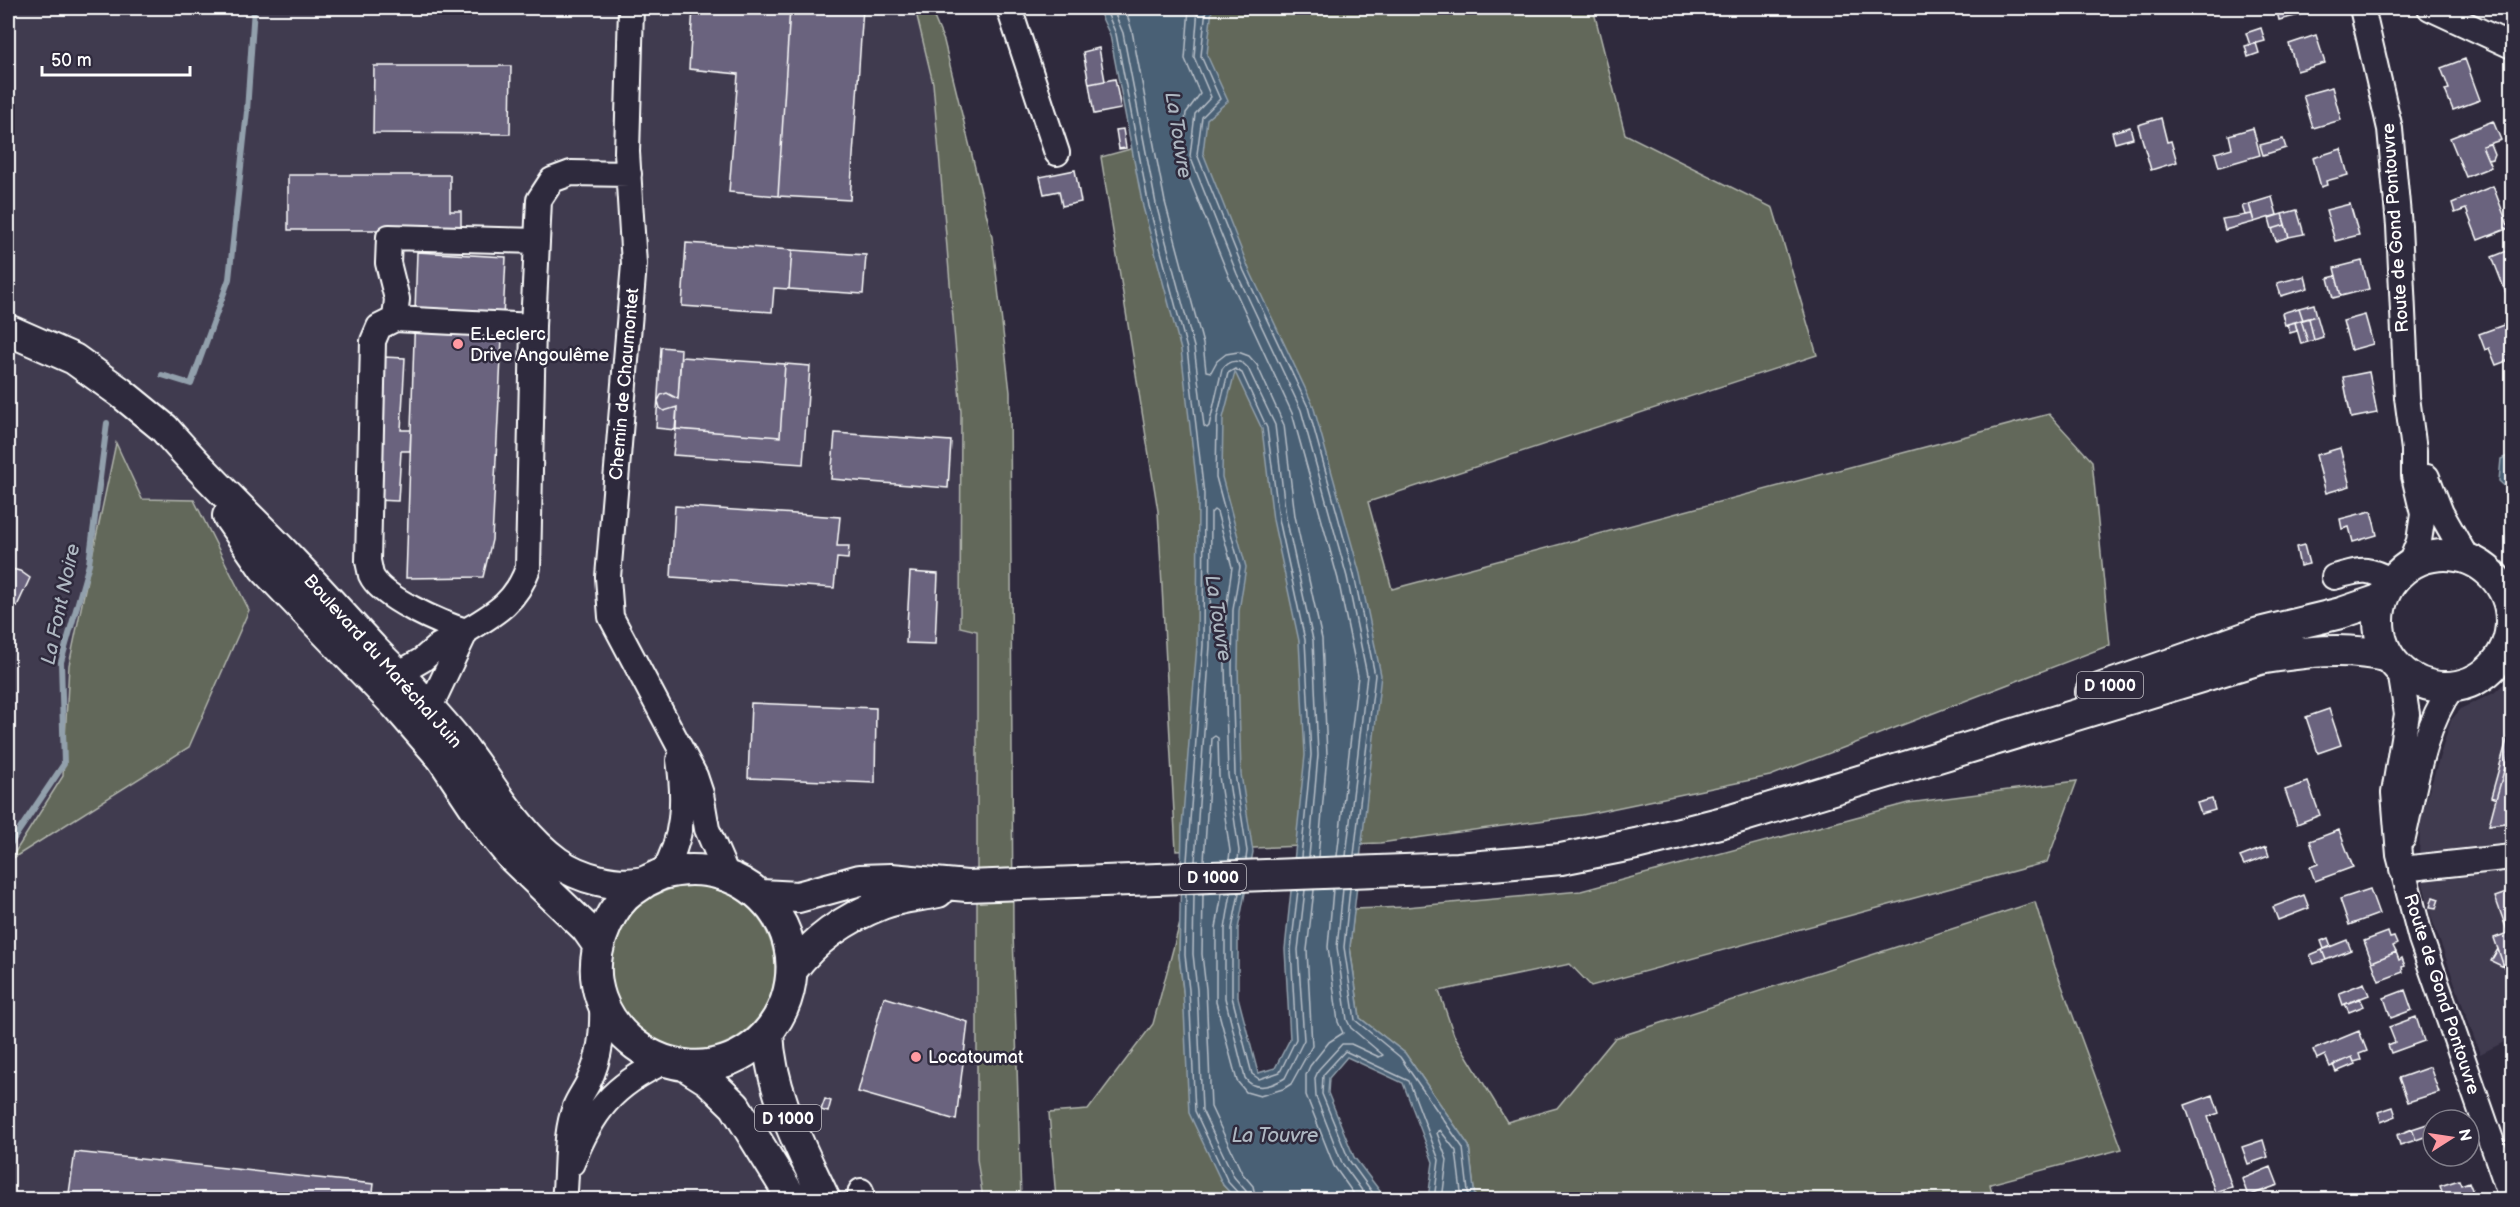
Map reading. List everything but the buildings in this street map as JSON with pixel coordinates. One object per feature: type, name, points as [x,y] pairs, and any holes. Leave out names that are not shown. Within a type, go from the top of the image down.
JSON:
[{"type":"main road","name":"Boulevard du Maréchal Juin","points":[[8,330],[74,359],[164,428],[186,454],[398,674],[464,748],[511,814],[558,863],[604,881],[622,883],[654,878]]},
{"type":"main road","name":"Boulevard du Maréchal Juin","points":[[186,454],[264,568],[396,705],[442,758],[490,830],[512,857],[586,928],[598,945]]},
{"type":"main road","points":[[2447,554],[2490,563],[2506,596],[2512,622],[2508,642],[2500,659],[2487,673],[2470,682],[2452,687],[2425,684],[2395,664],[2380,639],[2378,619],[2394,581],[2427,556],[2447,554]]},
{"type":"main road","name":"D 1000","points":[[1843,784],[1988,727],[2259,633],[2341,613],[2394,581]]},
{"type":"main road","name":"D 1000","points":[[761,895],[798,897],[860,880],[891,879],[967,886],[1458,868],[1561,859],[1636,844],[1731,820],[1843,784],[2260,659],[2307,651],[2341,650],[2395,664]]},
{"type":"main road","points":[[694,869],[727,874],[745,883],[761,895],[785,929],[791,949],[792,970],[786,1003],[768,1032],[751,1047],[731,1059],[709,1065],[675,1064],[635,1046],[615,1026],[602,1002],[597,983],[598,945],[608,920],[624,898],[654,878],[694,869]]},
{"type":"main road","name":"D 1000","points":[[792,970],[808,949],[833,929],[883,903],[967,886]]},
{"type":"main road","name":"D 1000","points":[[768,1032],[769,1053],[780,1095],[791,1127],[825,1200]]},
{"type":"main road","name":"D 1000","points":[[675,1064],[708,1080],[735,1106],[792,1200]]},
{"type":"street","name":"Chemin de Chaumontet","points":[[631,8],[627,152],[634,264],[608,577],[612,617],[695,776],[701,794],[707,829],[727,874]]},
{"type":"street","points":[[1009,8],[1057,153]]},
{"type":"street","name":"Route de Gond Pontouvre","points":[[2362,8],[2390,129],[2399,226],[2407,397],[2414,450],[2414,476],[2423,514],[2419,541],[2394,581]]},
{"type":"street","points":[[2430,8],[2512,46]]},
{"type":"street","points":[[398,674],[422,660],[438,646],[507,604],[522,584],[528,568],[533,326],[539,200],[552,180],[572,173],[629,174]]},
{"type":"street","points":[[395,319],[397,299],[388,263],[389,237],[537,241]]},
{"type":"street","points":[[466,631],[441,624],[384,591],[372,576],[368,561],[373,341],[379,327],[395,319],[533,326]]},
{"type":"street","name":"Route de Gond Pontouvre","points":[[2414,450],[2441,513],[2490,563]]},
{"type":"street","points":[[2334,578],[2372,570],[2394,581]]},
{"type":"street","points":[[429,709],[466,631]]},
{"type":"street","name":"Route de Gond Pontouvre","points":[[2395,664],[2407,714],[2393,804],[2401,862],[2421,939],[2512,1200]]},
{"type":"street","points":[[2452,687],[2442,701],[2426,737],[2401,862],[2512,857]]},
{"type":"street","name":"Chemin de Chaumontet","points":[[654,878],[672,857],[680,831],[682,782],[677,745]]},
{"type":"street","points":[[564,1200],[568,1134],[575,1106],[594,1069],[603,1032],[602,1002]]},
{"type":"street","points":[[567,1175],[577,1151],[604,1103],[629,1080],[675,1064]]},
{"type":"shaded area","points":[[8,8],[915,8],[933,83],[961,412],[960,627],[977,631],[977,1159],[983,1199],[8,1199]]},
{"type":"shaded area","points":[[2512,676],[2512,1038],[2480,1054],[2431,916],[2419,866],[2420,821],[2451,720],[2462,708],[2494,693]]},
{"type":"green space","points":[[915,8],[930,8],[944,41],[992,237],[1010,392],[1013,932],[1021,1199],[983,1199],[977,1159],[977,631],[960,627],[961,412],[933,83]]},
{"type":"green space","points":[[1133,8],[1593,8],[1625,134],[1773,208],[1817,355],[1368,502],[1392,589],[2049,414],[2092,461],[2110,645],[1770,776],[1582,815],[1380,843],[1176,851],[1158,511],[1101,157],[1149,144]]},
{"type":"green space","points":[[116,443],[142,499],[194,500],[249,610],[189,747],[10,860],[63,776],[69,665]]},
{"type":"green space","points":[[2077,781],[2047,862],[1591,986],[1570,964],[1439,991],[1454,1035],[1507,1122],[1557,1108],[1615,1038],[2035,902],[2055,967],[2122,1149],[1990,1184],[1993,1199],[1475,1199],[1469,1146],[1405,1053],[1360,1018],[1350,947],[1354,909],[1406,907],[1581,891],[1908,803]]},
{"type":"green space","points":[[693,886],[724,893],[751,910],[768,937],[775,968],[768,999],[751,1026],[724,1043],[693,1050],[662,1043],[635,1026],[618,999],[611,968],[618,937],[635,910],[662,893]]},
{"type":"green space","points":[[1180,923],[1179,955],[1183,990],[1223,1185],[1236,1199],[1056,1199],[1049,1113],[1088,1110],[1153,1024]]},
{"type":"water","name":"La Touvre","points":[[1102,8],[1212,8],[1207,55],[1228,101],[1207,119],[1203,153],[1249,269],[1313,405],[1360,574],[1381,675],[1350,947],[1360,1018],[1405,1053],[1469,1146],[1475,1199],[1428,1199],[1433,1162],[1403,1083],[1347,1057],[1329,1078],[1328,1093],[1354,1157],[1386,1199],[1236,1199],[1223,1185],[1189,1113],[1179,955],[1182,827],[1197,645],[1198,495],[1181,350],[1143,207],[1110,35],[1101,16]],"holes":[[[1235,372],[1262,429],[1273,520],[1299,641],[1305,755],[1285,949],[1290,1039],[1275,1068],[1258,1073],[1238,997],[1238,929],[1253,852],[1241,774],[1238,667],[1239,611],[1246,567],[1222,477],[1223,418]]]},
{"type":"water","points":[[2512,454],[2512,493],[2499,481],[2501,459]]},
{"type":"waterway","name":"La Font Noire","points":[[162,375],[191,384],[229,279],[247,111],[254,8]]},
{"type":"waterway","name":"La Font Noire","points":[[8,847],[64,764],[61,662],[89,564],[107,423]]},
{"type":"place","name":"E.Leclerc Drive Angoulême","points":[[458,344]]},
{"type":"place","name":"Locatoumat","points":[[916,1057]]}]
